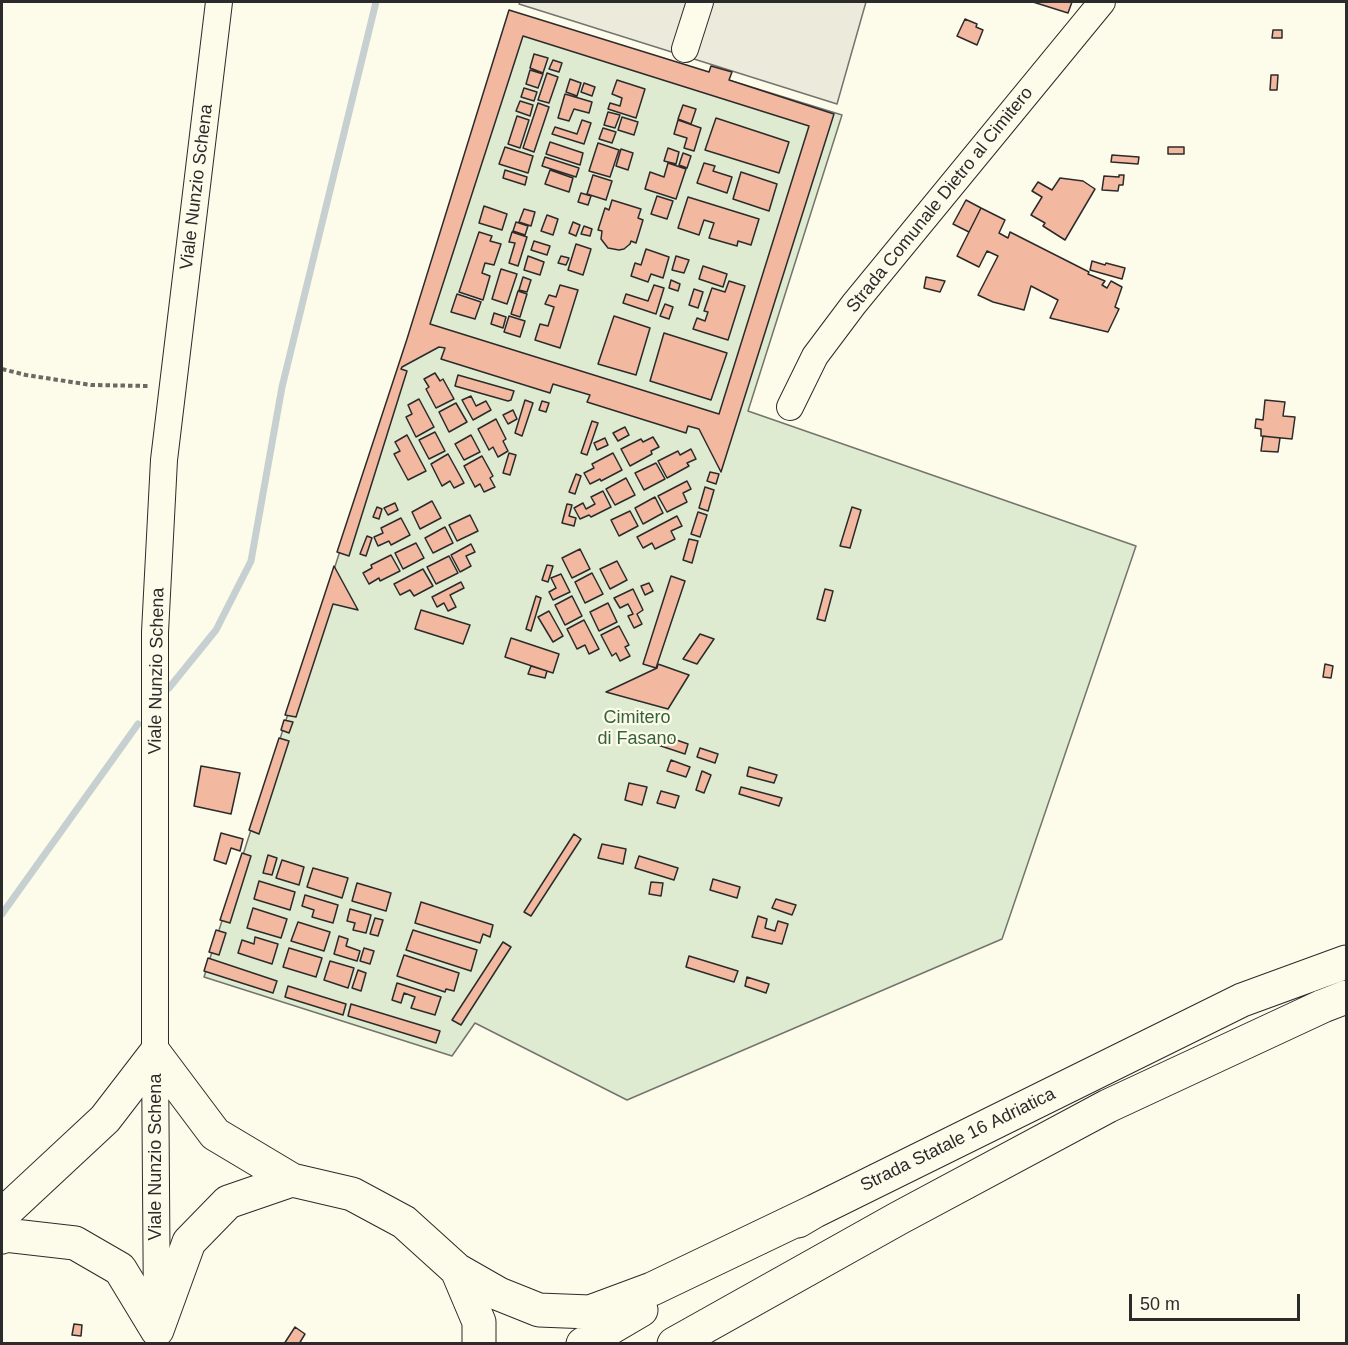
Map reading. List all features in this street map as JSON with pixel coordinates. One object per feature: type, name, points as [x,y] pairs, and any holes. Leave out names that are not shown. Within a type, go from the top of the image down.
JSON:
[{"type":"highway","name":"Strada Statale 16 Adriatica","points":[[583,1344],[815,1210],[1242,1000],[1347,962]]},
{"type":"highway","name":"Strada Statale 16 Adriatica","points":[[674,1344],[899,1218],[1108,1106],[1347,997]]},
{"type":"highway","points":[[2,1215],[105,1119],[155,1054],[215,1134],[292,1180],[352,1194],[404,1222],[457,1270],[499,1294],[539,1310],[590,1312],[652,1289],[815,1210]]},
{"type":"highway","points":[[157,1337],[189,1242],[228,1202],[292,1180]]},
{"type":"highway","points":[[2,1236],[75,1243],[120,1269],[157,1337]]},
{"type":"highway","points":[[457,1270],[479,1322],[479,1344]]},
{"type":"highway","points":[[693,1344],[792,1279]]},
{"type":"street","name":"Viale Nunzio Schena","points":[[157,1337],[155,632],[164,460],[219,2]]},
{"type":"street","points":[[685,49],[700,2]]},
{"type":"street","name":"Strada Comunale Dietro al Cimitero","points":[[790,407],[815,356],[847,313],[1102,2]]},
{"type":"path","points":[[2,369],[92,385],[173,388]]},
{"type":"green space","name":"Cimitero di Fasano","points":[[518,15],[842,115],[748,411],[1136,546],[1002,939],[627,1100],[475,1023],[452,1056],[204,977],[406,344]]},
{"type":"shaded area","points":[[520,2],[866,2],[837,104],[519,4]]},
{"type":"building","points":[[1033,2],[1072,2],[1068,13]]},
{"type":"building","points":[[509,10],[709,72],[711,66],[732,72],[729,80],[834,114],[721,472],[699,429],[688,426],[686,433],[587,402],[590,395],[553,384],[550,393],[441,359],[445,348],[439,347],[401,369],[407,371],[349,556],[337,552],[407,339]],"holes":[[[523,36],[809,126],[719,414],[430,324]]]},
{"type":"building","points":[[965,19],[977,24],[976,27],[983,30],[977,45],[957,36]]},
{"type":"building","points":[[1273,30],[1282,30],[1282,38],[1272,38]]},
{"type":"building","points":[[534,54],[548,58],[543,73],[530,68]]},
{"type":"building","points":[[553,60],[562,63],[559,72],[549,69]]},
{"type":"building","points":[[530,70],[543,74],[538,88],[526,84]]},
{"type":"building","points":[[547,73],[558,77],[549,103],[538,100]]},
{"type":"building","points":[[1271,75],[1278,75],[1277,90],[1270,90]]},
{"type":"building","points":[[570,79],[581,83],[577,96],[566,92]]},
{"type":"building","points":[[617,80],[645,89],[636,118],[608,109],[610,103],[620,106],[622,98],[612,94]]},
{"type":"building","points":[[584,83],[595,87],[592,96],[581,92]]},
{"type":"building","points":[[524,88],[537,92],[534,101],[521,97]]},
{"type":"building","points":[[565,94],[592,102],[589,113],[574,109],[569,121],[558,118]]},
{"type":"building","points":[[520,101],[533,105],[530,116],[516,111]]},
{"type":"building","points":[[538,103],[549,107],[534,152],[523,148]]},
{"type":"building","points":[[683,105],[696,109],[691,124],[678,119]]},
{"type":"building","points":[[608,112],[620,115],[615,128],[604,125]]},
{"type":"building","points":[[517,116],[529,120],[520,148],[508,144]]},
{"type":"building","points":[[622,117],[638,122],[634,135],[618,130]]},
{"type":"building","points":[[716,118],[789,142],[779,173],[705,150]]},
{"type":"building","points":[[582,120],[591,123],[584,144],[552,134],[555,127],[577,134]]},
{"type":"building","points":[[678,120],[701,128],[694,151],[684,148],[687,138],[674,134]]},
{"type":"building","points":[[603,128],[616,132],[612,143],[599,139]]},
{"type":"building","points":[[550,142],[583,153],[580,165],[546,154]]},
{"type":"building","points":[[598,143],[619,150],[610,177],[589,171]]},
{"type":"building","points":[[505,147],[533,156],[528,173],[499,164]]},
{"type":"building","points":[[1168,147],[1184,147],[1184,154],[1168,154]]},
{"type":"building","points":[[668,148],[679,152],[676,164],[664,161]]},
{"type":"building","points":[[621,149],[633,153],[628,170],[616,166]]},
{"type":"building","points":[[683,153],[691,156],[687,168],[679,165]]},
{"type":"building","points":[[1112,155],[1139,157],[1138,164],[1111,162]]},
{"type":"building","points":[[545,157],[579,168],[576,177],[542,166]]},
{"type":"building","points":[[668,163],[686,169],[676,199],[645,189],[650,172],[664,177]]},
{"type":"building","points":[[704,163],[715,166],[713,171],[732,177],[727,193],[697,183]]},
{"type":"building","points":[[505,170],[527,177],[525,185],[503,178]]},
{"type":"building","points":[[550,170],[573,178],[569,192],[545,184]]},
{"type":"building","points":[[741,172],[777,184],[769,211],[733,199]]},
{"type":"building","points":[[593,175],[612,181],[606,200],[587,194]]},
{"type":"building","points":[[1119,175],[1124,175],[1123,185],[1119,185],[1118,191],[1102,190],[1104,176],[1119,177]]},
{"type":"building","points":[[1060,178],[1083,181],[1095,189],[1065,240],[1043,226],[1045,223],[1031,215],[1042,197],[1032,191],[1038,182],[1052,190]]},
{"type":"building","points":[[581,193],[591,196],[588,205],[578,202]]},
{"type":"building","points":[[657,196],[673,201],[667,219],[651,214]]},
{"type":"building","points":[[688,197],[759,219],[751,245],[738,241],[737,246],[709,238],[714,223],[704,220],[699,235],[678,228]]},
{"type":"building","points":[[612,200],[641,209],[638,218],[643,220],[636,243],[631,241],[624,249],[619,250],[608,248],[601,239],[602,231],[598,230],[605,208],[609,210]]},
{"type":"building","points":[[966,200],[981,208],[969,232],[953,224]]},
{"type":"building","points":[[484,206],[507,214],[502,230],[479,223]]},
{"type":"building","points":[[981,208],[1005,220],[999,233],[1008,238],[1010,232],[1089,272],[1088,274],[1105,281],[1102,285],[1107,288],[1111,281],[1122,287],[1115,307],[1119,309],[1108,332],[1050,318],[1058,300],[1031,286],[1024,310],[993,302],[978,295],[998,256],[987,251],[979,267],[957,256]]},
{"type":"building","points":[[524,209],[535,212],[531,226],[519,222]]},
{"type":"building","points":[[547,215],[558,219],[553,235],[541,231]]},
{"type":"building","points":[[516,222],[528,226],[525,235],[513,231]]},
{"type":"building","points":[[573,222],[580,225],[576,236],[569,233]]},
{"type":"building","points":[[584,226],[592,229],[590,236],[581,234]]},
{"type":"building","points":[[479,232],[492,236],[490,241],[501,244],[494,265],[485,263],[482,273],[490,276],[483,300],[459,292]]},
{"type":"building","points":[[512,232],[527,237],[518,266],[509,263],[515,243],[509,242]]},
{"type":"building","points":[[534,241],[550,246],[547,255],[531,250]]},
{"type":"building","points":[[576,244],[591,249],[583,275],[568,270]]},
{"type":"building","points":[[646,249],[669,257],[663,278],[651,274],[648,282],[631,276],[635,263],[641,265]]},
{"type":"building","points":[[528,256],[544,262],[540,275],[524,270]]},
{"type":"building","points":[[561,256],[569,258],[566,265],[558,263]]},
{"type":"building","points":[[676,256],[689,260],[684,273],[672,270]]},
{"type":"building","points":[[1092,261],[1125,268],[1122,279],[1090,270]]},
{"type":"building","points":[[703,266],[727,274],[723,287],[699,279]]},
{"type":"building","points":[[501,269],[517,274],[507,304],[492,299]]},
{"type":"building","points":[[523,277],[531,280],[527,292],[519,290]]},
{"type":"building","points":[[926,277],[945,281],[940,292],[924,288]]},
{"type":"building","points":[[671,280],[680,284],[678,291],[669,288]]},
{"type":"building","points":[[729,281],[745,286],[728,340],[693,329],[697,318],[705,321],[708,312],[704,311],[712,288],[725,292]]},
{"type":"building","points":[[560,285],[578,290],[560,348],[535,340],[540,324],[548,326],[554,307],[545,304],[549,295],[556,297]]},
{"type":"building","points":[[654,285],[664,288],[656,314],[623,303],[626,294],[648,301]]},
{"type":"building","points":[[694,289],[703,292],[698,308],[689,305]]},
{"type":"building","points":[[518,291],[527,294],[520,317],[511,314]]},
{"type":"building","points":[[457,294],[481,302],[475,319],[451,312]]},
{"type":"building","points":[[665,304],[673,307],[669,319],[660,316]]},
{"type":"building","points":[[494,313],[506,317],[503,328],[491,324]]},
{"type":"building","points":[[509,316],[525,321],[520,337],[504,332]]},
{"type":"building","points":[[614,316],[650,328],[636,375],[598,364]]},
{"type":"building","points":[[664,333],[727,353],[711,400],[650,381]]},
{"type":"building","points":[[435,373],[440,381],[443,379],[454,399],[436,408],[426,389],[429,387],[424,379]]},
{"type":"building","points":[[458,375],[514,391],[511,400],[455,386]]},
{"type":"building","points":[[471,396],[476,406],[486,401],[491,410],[473,420],[462,400]]},
{"type":"building","points":[[419,399],[434,427],[416,437],[406,417],[412,414],[408,405]]},
{"type":"building","points":[[525,400],[533,403],[522,436],[515,433]]},
{"type":"building","points":[[1265,400],[1285,402],[1283,416],[1295,417],[1292,439],[1261,436],[1261,429],[1255,428],[1256,419],[1263,420]]},
{"type":"building","points":[[542,401],[549,403],[546,412],[539,410]]},
{"type":"building","points":[[456,403],[467,422],[449,432],[439,412]]},
{"type":"building","points":[[513,410],[517,419],[508,424],[503,415]]},
{"type":"building","points":[[496,419],[506,439],[503,441],[508,451],[498,457],[493,447],[489,450],[478,429]]},
{"type":"building","points":[[592,421],[598,423],[587,455],[581,453]]},
{"type":"building","points":[[625,427],[629,435],[618,441],[613,433]]},
{"type":"building","points":[[435,432],[445,451],[429,459],[419,440]]},
{"type":"building","points":[[407,435],[426,471],[408,480],[394,454],[400,451],[395,442]]},
{"type":"building","points":[[471,435],[480,452],[464,460],[455,444]]},
{"type":"building","points":[[1263,436],[1280,438],[1278,452],[1261,451]]},
{"type":"building","points":[[653,437],[659,447],[651,451],[652,454],[630,466],[621,449],[641,439],[643,442]]},
{"type":"building","points":[[605,438],[608,445],[597,450],[594,443]]},
{"type":"building","points":[[691,449],[696,459],[687,463],[689,466],[667,478],[658,461],[678,451],[680,455]]},
{"type":"building","points":[[509,453],[516,455],[510,475],[503,473]]},
{"type":"building","points":[[613,453],[622,470],[590,484],[584,473],[594,468],[592,464]]},
{"type":"building","points":[[448,454],[464,483],[454,488],[450,481],[442,486],[431,464]]},
{"type":"building","points":[[482,456],[493,476],[490,478],[495,487],[484,492],[480,484],[475,487],[464,466]]},
{"type":"building","points":[[656,463],[665,479],[644,490],[635,473]]},
{"type":"building","points":[[710,472],[719,474],[716,484],[707,481]]},
{"type":"building","points":[[576,474],[581,476],[575,494],[569,492]]},
{"type":"building","points":[[626,478],[635,495],[615,505],[606,489]]},
{"type":"building","points":[[687,481],[691,489],[683,493],[687,502],[667,512],[658,496]]},
{"type":"building","points":[[705,487],[714,490],[708,511],[699,508]]},
{"type":"building","points":[[603,491],[611,507],[591,517],[589,515],[580,519],[574,508],[583,503],[586,509],[595,504],[591,497]]},
{"type":"building","points":[[655,497],[663,513],[643,524],[635,508]]},
{"type":"building","points":[[432,501],[441,518],[420,529],[412,512]]},
{"type":"building","points":[[395,503],[398,510],[388,515],[384,508]]},
{"type":"building","points":[[567,504],[572,505],[569,516],[576,518],[574,526],[562,523]]},
{"type":"building","points":[[377,507],[382,509],[379,519],[373,517]]},
{"type":"building","points":[[852,507],[861,510],[850,548],[840,546]]},
{"type":"building","points":[[630,511],[638,526],[619,536],[611,520]]},
{"type":"building","points":[[698,512],[707,515],[700,537],[691,534]]},
{"type":"building","points":[[470,515],[478,531],[457,541],[449,525]]},
{"type":"building","points":[[677,516],[682,526],[671,531],[675,539],[655,549],[652,543],[643,548],[637,537]]},
{"type":"building","points":[[401,518],[410,535],[391,545],[389,541],[378,546],[374,537],[383,533],[381,528]]},
{"type":"building","points":[[445,527],[453,543],[433,553],[425,538]]},
{"type":"building","points":[[367,536],[372,538],[366,556],[360,554]]},
{"type":"building","points":[[689,539],[698,541],[692,563],[683,560]]},
{"type":"building","points":[[416,543],[424,558],[403,569],[395,553]]},
{"type":"building","points":[[471,544],[475,552],[466,556],[471,566],[460,572],[451,555]]},
{"type":"building","points":[[580,549],[590,569],[572,578],[562,558]]},
{"type":"building","points":[[391,555],[400,571],[369,584],[363,573],[372,568],[371,565]]},
{"type":"building","points":[[449,556],[458,573],[436,584],[427,567]]},
{"type":"building","points":[[617,561],[627,580],[610,589],[600,569]]},
{"type":"building","points":[[547,565],[553,566],[548,582],[542,580]]},
{"type":"building","points":[[334,566],[358,610],[333,604],[296,717],[285,715]]},
{"type":"building","points":[[423,569],[433,586],[414,596],[410,590],[400,595],[394,584]]},
{"type":"building","points":[[592,573],[603,594],[585,603],[575,582]]},
{"type":"building","points":[[561,574],[570,592],[553,600],[549,592],[556,588],[551,578]]},
{"type":"building","points":[[671,576],[685,581],[656,668],[643,664]]},
{"type":"building","points":[[461,582],[464,588],[450,595],[456,607],[448,611],[444,603],[437,607],[432,597]]},
{"type":"building","points":[[649,583],[653,591],[645,595],[641,586]]},
{"type":"building","points":[[633,589],[643,610],[637,614],[642,624],[634,628],[628,616],[633,614],[628,604],[620,608],[614,598]]},
{"type":"building","points":[[825,589],[833,591],[825,621],[817,619]]},
{"type":"building","points":[[536,596],[541,598],[531,631],[526,629]]},
{"type":"building","points":[[572,596],[582,616],[565,625],[555,605]]},
{"type":"building","points":[[608,603],[617,622],[599,631],[590,612]]},
{"type":"building","points":[[421,610],[470,625],[463,644],[415,629]]},
{"type":"building","points":[[549,611],[563,636],[553,642],[538,617]]},
{"type":"building","points":[[584,620],[599,649],[589,654],[585,645],[577,649],[567,629]]},
{"type":"building","points":[[619,626],[629,645],[625,647],[630,656],[620,661],[616,653],[612,656],[601,635]]},
{"type":"building","points":[[700,634],[714,639],[697,664],[683,659]]},
{"type":"building","points":[[511,638],[559,654],[553,673],[505,657]]},
{"type":"building","points":[[658,664],[689,675],[668,709],[606,692],[657,668]]},
{"type":"building","points":[[1325,664],[1333,666],[1331,678],[1323,677]]},
{"type":"building","points":[[531,666],[547,671],[545,678],[528,674]]},
{"type":"building","points":[[284,720],[293,722],[289,733],[281,730]]},
{"type":"building","points":[[659,734],[688,744],[685,754],[655,744]]},
{"type":"building","points":[[279,738],[289,741],[259,834],[249,830]]},
{"type":"building","points":[[700,748],[718,754],[715,763],[697,757]]},
{"type":"building","points":[[671,760],[690,767],[686,777],[667,771]]},
{"type":"building","points":[[201,766],[240,773],[231,814],[194,806]]},
{"type":"building","points":[[749,767],[777,775],[774,783],[747,776]]},
{"type":"building","points":[[702,771],[711,775],[704,793],[696,790]]},
{"type":"building","points":[[629,783],[647,787],[642,805],[625,800]]},
{"type":"building","points":[[741,787],[782,798],[779,806],[739,794]]},
{"type":"building","points":[[661,791],[679,796],[675,808],[657,803]]},
{"type":"building","points":[[221,833],[243,839],[240,851],[231,848],[226,864],[214,860]]},
{"type":"building","points":[[574,834],[581,839],[531,916],[524,912]]},
{"type":"building","points":[[602,844],[626,849],[623,864],[598,858]]},
{"type":"building","points":[[242,853],[251,856],[230,923],[220,920]]},
{"type":"building","points":[[268,855],[277,858],[272,875],[263,873]]},
{"type":"building","points":[[639,856],[678,868],[674,880],[635,868]]},
{"type":"building","points":[[282,860],[304,867],[299,885],[276,878]]},
{"type":"building","points":[[313,868],[348,878],[342,898],[307,887]]},
{"type":"building","points":[[713,879],[740,887],[737,898],[710,890]]},
{"type":"building","points":[[259,881],[295,892],[290,910],[254,899]]},
{"type":"building","points":[[651,882],[663,883],[661,896],[649,894]]},
{"type":"building","points":[[357,883],[391,893],[386,911],[352,901]]},
{"type":"building","points":[[305,895],[338,905],[333,923],[312,917],[314,910],[302,906]]},
{"type":"building","points":[[776,899],[796,905],[792,915],[772,908]]},
{"type":"building","points":[[421,902],[493,925],[490,937],[483,934],[480,943],[415,923]]},
{"type":"building","points":[[253,908],[287,919],[281,938],[247,928]]},
{"type":"building","points":[[350,909],[371,915],[366,933],[353,930],[355,923],[347,921]]},
{"type":"building","points":[[758,916],[767,919],[765,928],[775,931],[778,921],[788,924],[782,944],[752,937]]},
{"type":"building","points":[[375,918],[383,920],[378,936],[370,934]]},
{"type":"building","points":[[298,922],[330,932],[324,951],[291,941]]},
{"type":"building","points":[[216,930],[226,933],[219,955],[209,952]]},
{"type":"building","points":[[413,930],[477,950],[471,971],[406,950]]},
{"type":"building","points":[[339,936],[348,939],[346,946],[360,951],[357,961],[334,954]]},
{"type":"building","points":[[255,937],[278,944],[272,964],[238,953],[242,940],[254,944]]},
{"type":"building","points":[[503,942],[511,947],[461,1025],[452,1020]]},
{"type":"building","points":[[289,948],[322,958],[316,977],[283,967]]},
{"type":"building","points":[[364,948],[374,951],[370,964],[360,961]]},
{"type":"building","points":[[404,955],[459,973],[454,991],[446,989],[445,992],[397,976]]},
{"type":"building","points":[[689,956],[738,971],[734,982],[686,967]]},
{"type":"building","points":[[208,958],[277,981],[273,993],[204,971]]},
{"type":"building","points":[[330,961],[354,968],[348,988],[324,980]]},
{"type":"building","points":[[358,970],[366,973],[361,991],[352,988]]},
{"type":"building","points":[[747,977],[769,984],[766,993],[745,986]]},
{"type":"building","points":[[397,983],[441,997],[435,1015],[411,1008],[415,997],[404,993],[401,1003],[392,1000]]},
{"type":"building","points":[[288,986],[346,1004],[343,1015],[285,997]]},
{"type":"building","points":[[351,1004],[440,1031],[436,1043],[348,1016]]},
{"type":"building","points":[[74,1324],[82,1325],[81,1336],[72,1335]]},
{"type":"building","points":[[295,1327],[305,1334],[299,1344],[284,1344]]},
{"type":"waterway","points":[[169,688],[216,630],[251,561],[282,387],[376,2]]},
{"type":"waterway","points":[[2,914],[138,724]]}]
